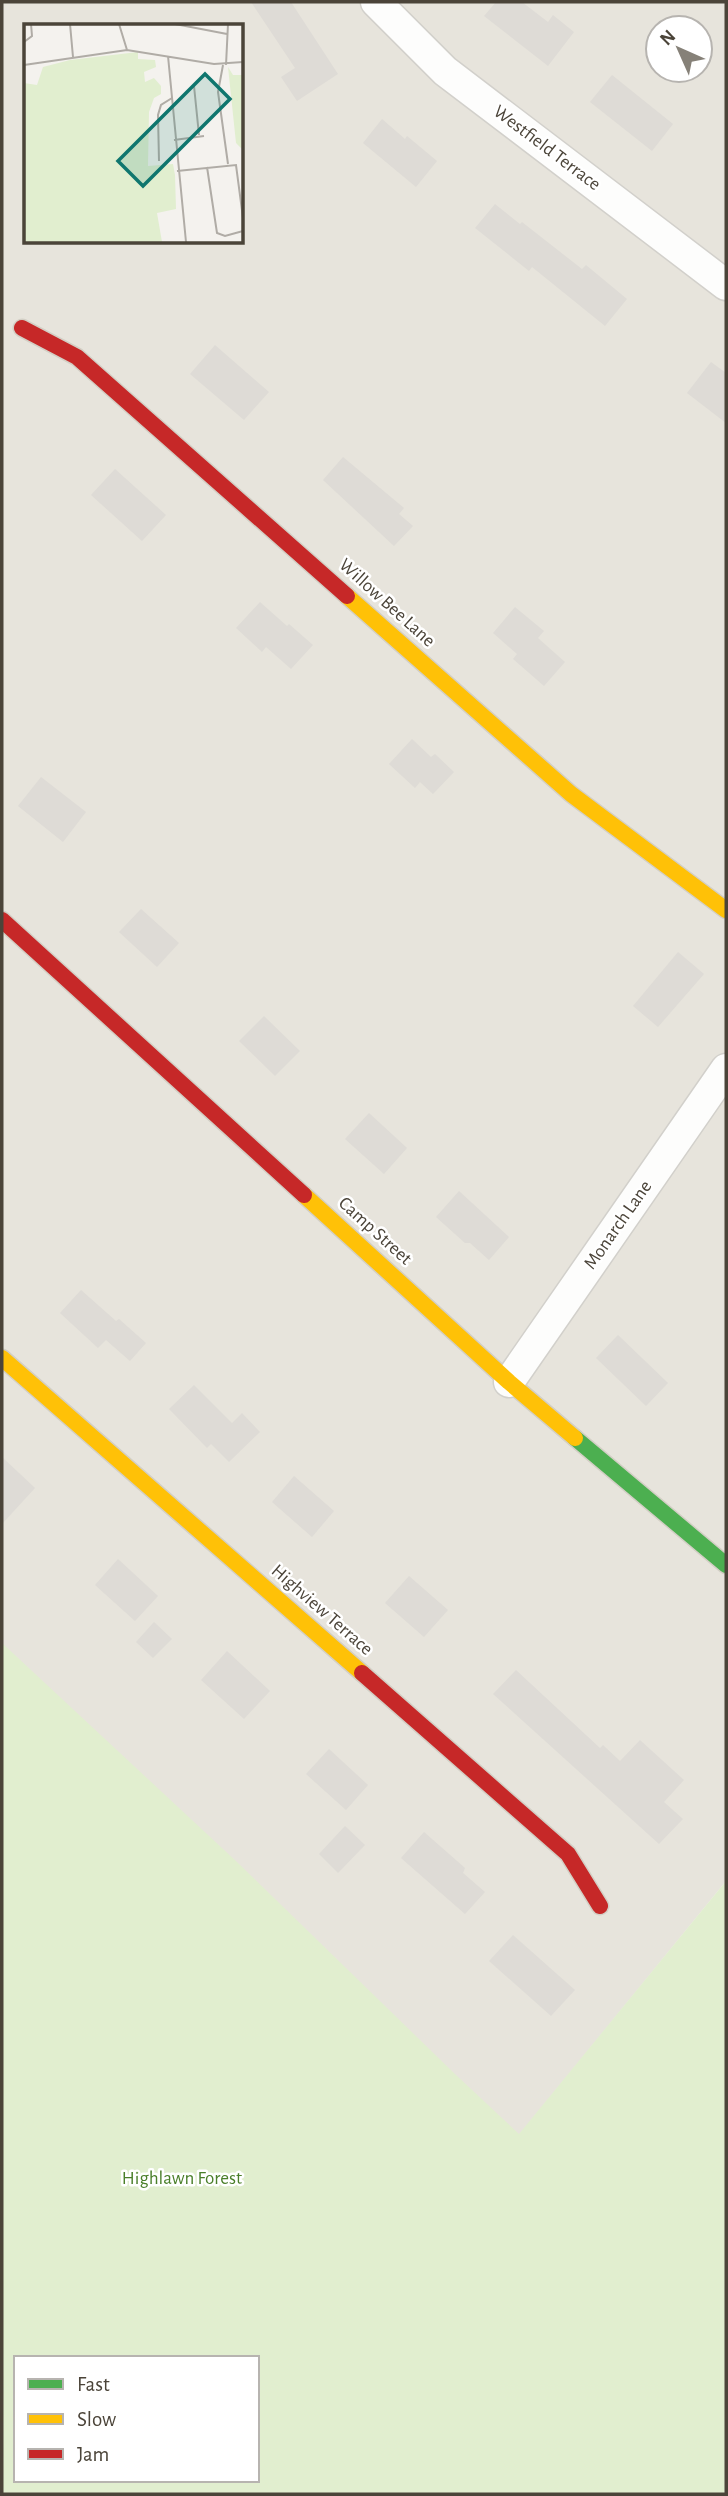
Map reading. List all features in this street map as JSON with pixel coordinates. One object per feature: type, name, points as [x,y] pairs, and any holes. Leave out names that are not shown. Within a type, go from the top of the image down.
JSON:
[{"type":"street","name":"Westfield Terrace","points":[[376,2],[445,71],[726,285]]},
{"type":"street","name":"Willow Bee Lane","points":[[22,328],[77,357],[571,793],[726,910]]},
{"type":"street","name":"Camp Street","points":[[2,920],[509,1382],[726,1565]]},
{"type":"street","name":"Monarch Lane","points":[[509,1382],[726,1069]]},
{"type":"street","name":"Highview Terrace","points":[[2,1358],[568,1854],[600,1906]]},
{"type":"shaded area","points":[[2,2],[726,2],[726,1881],[475,2189],[2,1789]]},
{"type":"green space","name":"Highlawn Forest","points":[[2,1643],[237,1862],[519,2134],[726,1881],[726,2494],[2,2494]]},
{"type":"building","points":[[251,2],[291,2],[338,74],[297,101],[281,77],[295,68]]},
{"type":"building","points":[[496,2],[522,2],[548,22],[553,15],[574,32],[548,66],[484,16]]},
{"type":"building","points":[[612,75],[673,124],[652,151],[590,102]]},
{"type":"building","points":[[382,119],[437,161],[416,187],[363,143]]},
{"type":"building","points":[[495,204],[582,269],[586,265],[627,299],[605,326],[532,267],[529,271],[475,228]]},
{"type":"building","points":[[215,345],[269,392],[244,420],[190,374]]},
{"type":"building","points":[[711,362],[726,373],[726,423],[687,393]]},
{"type":"building","points":[[343,457],[404,508],[399,514],[413,526],[394,546],[323,480]]},
{"type":"building","points":[[115,469],[166,515],[142,541],[91,495]]},
{"type":"building","points":[[260,602],[313,645],[291,669],[266,647],[262,652],[236,628]]},
{"type":"building","points":[[515,607],[544,631],[538,638],[565,662],[544,686],[513,659],[517,654],[493,633]]},
{"type":"building","points":[[412,739],[431,757],[435,754],[454,772],[433,794],[420,782],[415,788],[389,764]]},
{"type":"building","points":[[41,777],[86,812],[63,842],[18,806]]},
{"type":"building","points":[[141,909],[179,943],[157,967],[119,932]]},
{"type":"building","points":[[678,952],[704,974],[658,1027],[633,1006]]},
{"type":"building","points":[[264,1016],[300,1051],[275,1076],[239,1041]]},
{"type":"building","points":[[369,1113],[407,1148],[384,1174],[345,1139]]},
{"type":"building","points":[[459,1191],[509,1237],[489,1260],[436,1217]]},
{"type":"building","points":[[81,1290],[146,1343],[130,1361],[106,1340],[98,1348],[60,1313]]},
{"type":"building","points":[[618,1335],[668,1383],[646,1406],[596,1358]]},
{"type":"building","points":[[194,1385],[232,1423],[242,1413],[260,1432],[229,1462],[211,1444],[207,1448],[169,1409]]},
{"type":"building","points":[[2,1457],[35,1488],[2,1524]]},
{"type":"building","points":[[294,1476],[334,1511],[312,1537],[272,1502]]},
{"type":"building","points":[[118,1559],[158,1596],[135,1621],[95,1585]]},
{"type":"building","points":[[409,1576],[448,1610],[424,1637],[385,1603]]},
{"type":"building","points":[[154,1622],[172,1639],[153,1658],[136,1642]]},
{"type":"building","points":[[227,1651],[270,1691],[244,1719],[201,1680]]},
{"type":"building","points":[[516,1670],[600,1748],[603,1745],[620,1761],[640,1740],[684,1780],[664,1802],[683,1819],[659,1844],[493,1694]]},
{"type":"building","points":[[329,1749],[368,1785],[346,1810],[306,1774]]},
{"type":"building","points":[[345,1826],[365,1845],[338,1873],[319,1854]]},
{"type":"building","points":[[424,1832],[465,1868],[463,1873],[485,1892],[465,1914],[401,1858]]},
{"type":"building","points":[[513,1935],[575,1990],[551,2016],[489,1961]]},
{"type":"traffic: fast","points":[[575,1438],[726,1565]]},
{"type":"traffic: slow","points":[[347,596],[571,794],[726,910]]},
{"type":"traffic: slow","points":[[304,1195],[509,1382],[575,1438]]},
{"type":"traffic: slow","points":[[2,1358],[362,1673]]},
{"type":"traffic: jam","points":[[22,328],[77,357],[347,596]]},
{"type":"traffic: jam","points":[[2,920],[304,1195]]},
{"type":"traffic: jam","points":[[362,1673],[568,1854],[600,1906]]}]
